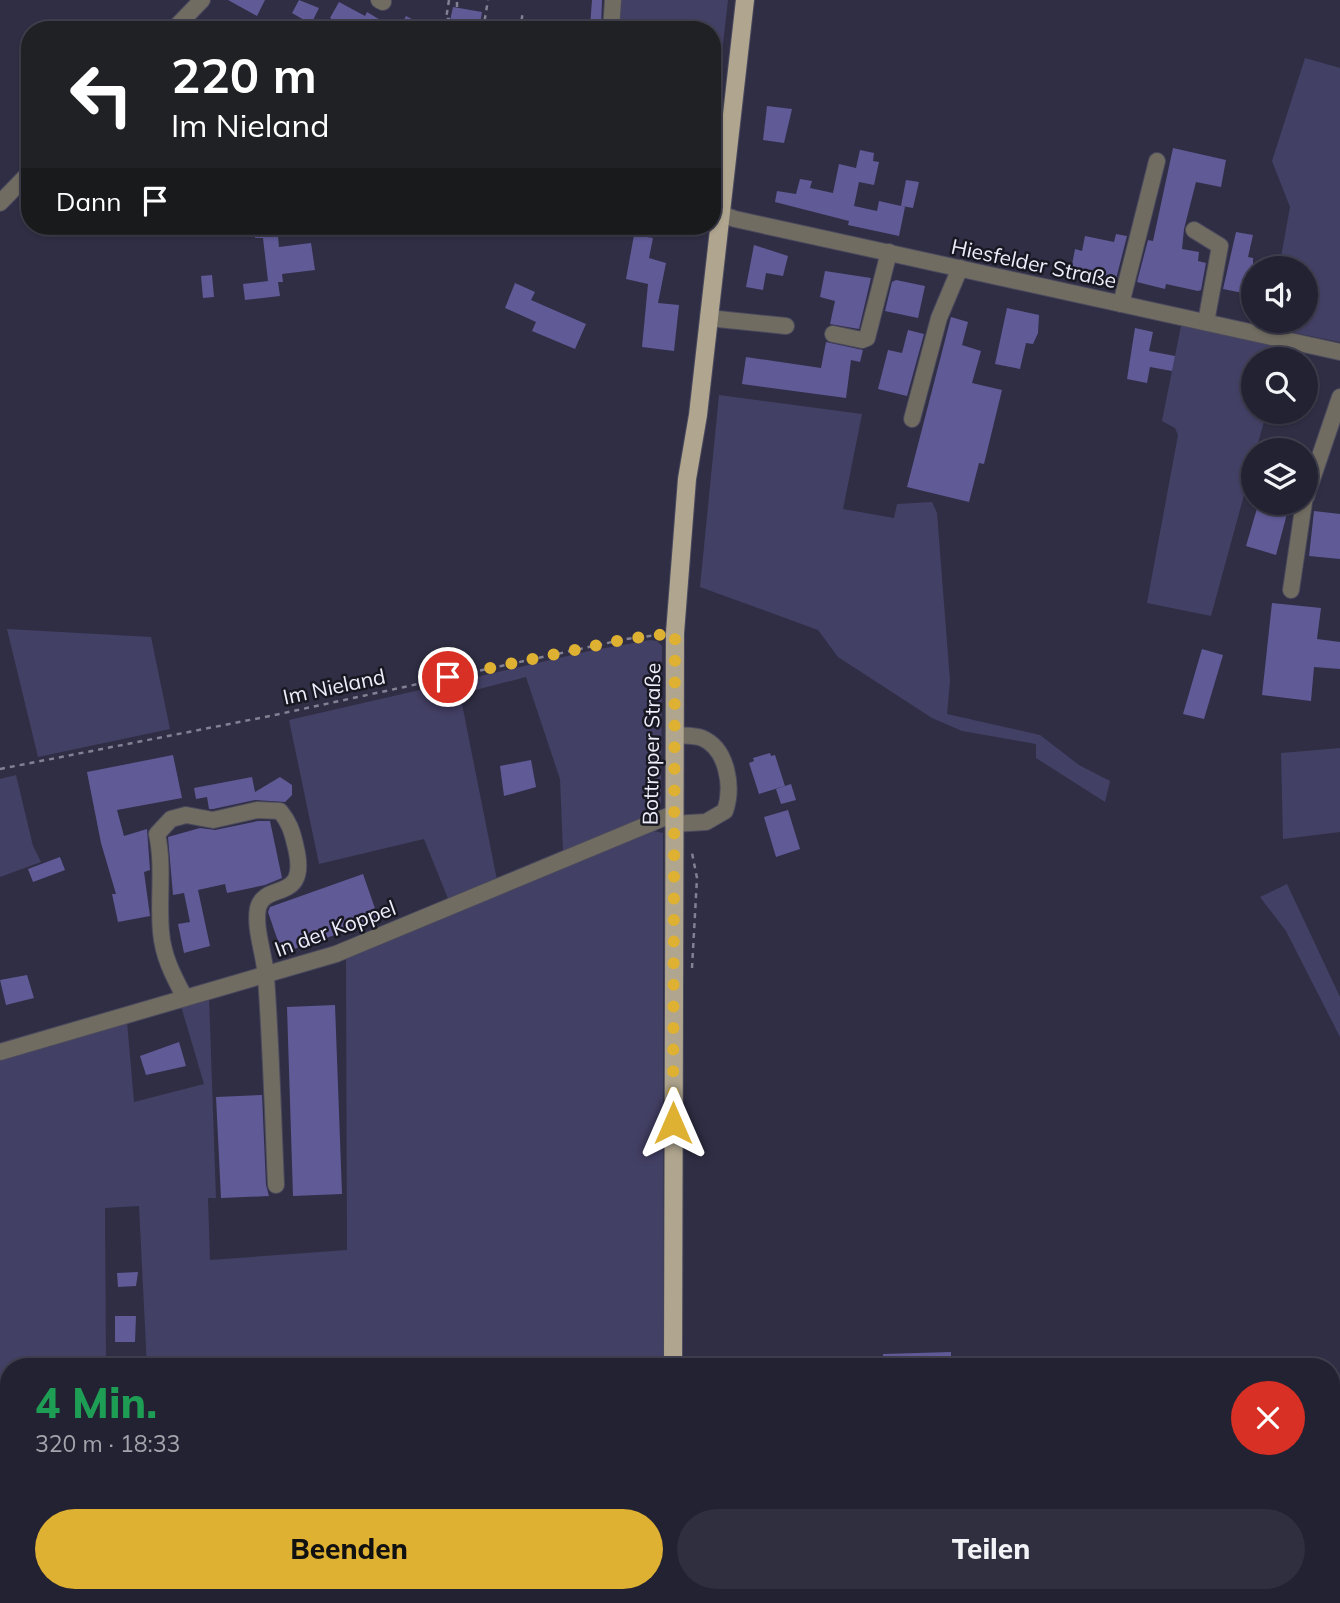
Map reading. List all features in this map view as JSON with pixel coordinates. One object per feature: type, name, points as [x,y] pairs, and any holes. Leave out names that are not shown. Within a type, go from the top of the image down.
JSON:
[{"type":"main road","name":"Bottroper Straße","points":[[721,175],[745,0]]},
{"type":"main road","name":"Bottroper Straße","points":[[673,1358],[678,820],[674,735],[675,633],[688,479],[708,318],[714,235]]},
{"type":"street","points":[[182,21],[202,0]]},
{"type":"street","points":[[611,21],[612,0]]},
{"type":"street","points":[[1121,304],[1157,161]]},
{"type":"street","points":[[0,202],[21,181]]},
{"type":"street","name":"Hiesfelder Straße","points":[[721,214],[1340,352]]},
{"type":"street","points":[[1194,230],[1220,246],[1206,323]]},
{"type":"street","points":[[833,334],[867,338],[889,253]]},
{"type":"street","points":[[912,418],[939,318],[960,268]]},
{"type":"street","points":[[708,318],[786,326]]},
{"type":"street","points":[[1318,462],[1340,397]]},
{"type":"street","points":[[1291,590],[1302,515]]},
{"type":"street","name":"In der Koppel","points":[[0,1052],[336,954],[678,820],[715,819],[724,811],[730,784],[717,751],[705,740],[674,735]]},
{"type":"street","points":[[186,998],[168,965],[161,932],[162,855],[157,834],[171,819],[186,815],[213,820],[268,808],[280,811],[289,821],[300,861],[295,882],[265,898],[259,906],[266,975],[276,1185]]},
{"type":"path","points":[[447,21],[449,0]]},
{"type":"path","points":[[457,0],[457,7]]},
{"type":"path","points":[[485,21],[488,0]]},
{"type":"path","points":[[521,21],[523,11]]},
{"type":"path","name":"Im Nieland","points":[[0,769],[270,716],[626,639],[675,633]]},
{"type":"path","points":[[678,820],[697,878],[691,977]]},
{"type":"shaded area","points":[[617,0],[728,0],[721,62],[721,21],[616,21]]},
{"type":"shaded area","points":[[1305,58],[1340,68],[1340,342],[1296,333],[1318,333],[1318,256],[1281,256],[1290,207],[1272,161]]},
{"type":"shaded area","points":[[1182,321],[1285,347],[1241,347],[1241,424],[1263,424],[1259,438],[1241,438],[1241,506],[1211,616],[1147,603],[1178,435],[1175,428],[1162,421]]},
{"type":"shaded area","points":[[719,395],[862,414],[843,509],[894,518],[897,504],[932,502],[937,513],[950,681],[947,714],[1040,735],[1079,765],[1110,781],[1105,802],[1036,758],[1036,744],[962,731],[932,718],[838,657],[818,630],[700,587]]},
{"type":"shaded area","points":[[7,629],[151,637],[170,729],[38,757]]},
{"type":"shaded area","points":[[657,641],[662,646],[661,805],[653,815],[563,851],[560,779],[526,677],[460,694],[497,880],[449,901],[424,839],[319,864],[289,720],[589,651]]},
{"type":"shaded area","points":[[1340,748],[1340,832],[1283,839],[1281,753]]},
{"type":"shaded area","points":[[16,775],[33,846],[41,862],[0,877],[0,779]]},
{"type":"shaded area","points":[[650,830],[663,833],[663,1358],[147,1358],[139,1206],[105,1208],[106,1358],[0,1358],[0,1058],[127,1022],[134,1102],[204,1084],[181,1006],[209,997],[216,1198],[208,1198],[210,1260],[347,1250],[346,958]]},
{"type":"shaded area","points":[[1287,884],[1340,997],[1340,1037],[1286,931],[1260,897]]},
{"type":"building","points":[[228,0],[265,0],[257,16]]},
{"type":"building","points":[[299,0],[319,8],[312,21],[306,21],[292,13]]},
{"type":"building","points":[[592,0],[602,0],[601,21],[590,21]]},
{"type":"building","points":[[339,2],[365,16],[367,12],[382,21],[335,21],[330,18]]},
{"type":"building","points":[[453,7],[482,12],[480,21],[450,21]]},
{"type":"building","points":[[406,16],[416,21],[403,21]]},
{"type":"building","points":[[767,106],[792,109],[784,143],[763,140]]},
{"type":"building","points":[[1173,148],[1226,160],[1221,187],[1196,182],[1184,229],[1182,249],[1199,252],[1198,261],[1206,263],[1201,290],[1198,291],[1166,284],[1165,289],[1137,282],[1148,240],[1153,241]]},
{"type":"building","points":[[860,150],[874,153],[873,161],[879,162],[874,185],[859,182],[854,206],[877,211],[879,201],[901,206],[906,180],[919,182],[913,208],[902,206],[905,207],[899,236],[848,225],[849,221],[775,202],[777,191],[796,194],[800,179],[812,181],[810,188],[833,193],[839,164],[856,168]]},
{"type":"building","points":[[1236,232],[1253,235],[1248,256],[1241,256],[1241,293],[1223,289]]},
{"type":"building","points":[[1116,234],[1127,236],[1116,279],[1071,270],[1075,249],[1082,251],[1085,236],[1114,242]]},
{"type":"building","points":[[255,235],[286,235],[278,236],[279,247],[311,243],[315,270],[282,274],[283,282],[278,282],[280,296],[245,300],[243,284],[268,281],[263,238],[255,238]]},
{"type":"building","points":[[634,235],[653,238],[649,258],[666,263],[658,303],[679,305],[674,351],[642,347],[648,284],[626,279]]},
{"type":"building","points":[[754,245],[788,256],[783,276],[766,273],[763,290],[746,287]]},
{"type":"building","points":[[825,271],[871,278],[859,329],[830,324],[835,301],[820,297]]},
{"type":"building","points":[[212,275],[214,297],[203,298],[201,276]]},
{"type":"building","points":[[896,280],[925,286],[918,318],[885,311],[892,282]]},
{"type":"building","points":[[515,283],[535,292],[531,300],[586,324],[575,349],[532,331],[536,322],[505,308]]},
{"type":"building","points":[[1007,308],[1039,315],[1038,333],[1033,344],[1026,343],[1020,369],[995,364]]},
{"type":"building","points":[[951,317],[968,322],[962,345],[981,351],[972,383],[1002,390],[984,464],[979,463],[969,502],[907,487]]},
{"type":"building","points":[[1135,328],[1153,332],[1149,351],[1175,356],[1172,371],[1150,367],[1147,383],[1127,379]]},
{"type":"building","points":[[908,330],[924,334],[907,396],[878,389],[888,350],[902,353]]},
{"type":"building","points":[[826,342],[863,350],[860,362],[851,360],[846,398],[742,384],[746,357],[821,368]]},
{"type":"building","points":[[1318,511],[1340,514],[1340,559],[1309,556],[1314,515],[1318,515]]},
{"type":"building","points":[[1255,515],[1287,515],[1276,555],[1246,546]]},
{"type":"building","points":[[1272,603],[1321,608],[1317,639],[1340,642],[1340,669],[1314,667],[1311,701],[1262,695]]},
{"type":"building","points":[[1202,649],[1223,655],[1204,719],[1183,714]]},
{"type":"building","points":[[770,753],[771,756],[775,755],[785,786],[759,794],[749,763],[754,761],[753,758]]},
{"type":"building","points":[[173,755],[182,798],[117,810],[124,836],[147,829],[150,870],[144,872],[150,916],[118,922],[112,894],[116,894],[101,843],[87,772]]},
{"type":"building","points":[[531,760],[536,787],[504,796],[500,766]]},
{"type":"building","points":[[252,777],[255,792],[280,777],[292,785],[292,795],[285,802],[255,800],[213,809],[209,809],[207,797],[196,799],[194,788]]},
{"type":"building","points":[[791,784],[796,800],[781,804],[776,789]]},
{"type":"building","points":[[788,810],[800,849],[776,857],[764,817]]},
{"type":"building","points":[[270,821],[282,878],[265,885],[227,893],[225,884],[198,890],[210,946],[184,953],[178,924],[190,922],[184,893],[173,895],[168,837],[200,828],[215,830]]},
{"type":"building","points":[[60,857],[65,870],[33,882],[28,869]]},
{"type":"building","points":[[363,874],[379,920],[282,953],[268,912],[270,907]]},
{"type":"building","points":[[27,975],[34,998],[6,1005],[0,980]]},
{"type":"building","points":[[335,1005],[342,1194],[293,1196],[287,1007]]},
{"type":"building","points":[[179,1042],[186,1066],[146,1075],[140,1056]]},
{"type":"building","points":[[262,1095],[266,1185],[269,1196],[221,1198],[216,1097]]},
{"type":"building","points":[[138,1272],[136,1286],[118,1287],[117,1273]]},
{"type":"building","points":[[115,1316],[136,1316],[135,1342],[115,1342]]},
{"type":"building","points":[[951,1352],[951,1358],[883,1358],[883,1354]]},
{"type":"route","points":[[448,677],[626,639],[675,633],[673,1123]]}]
